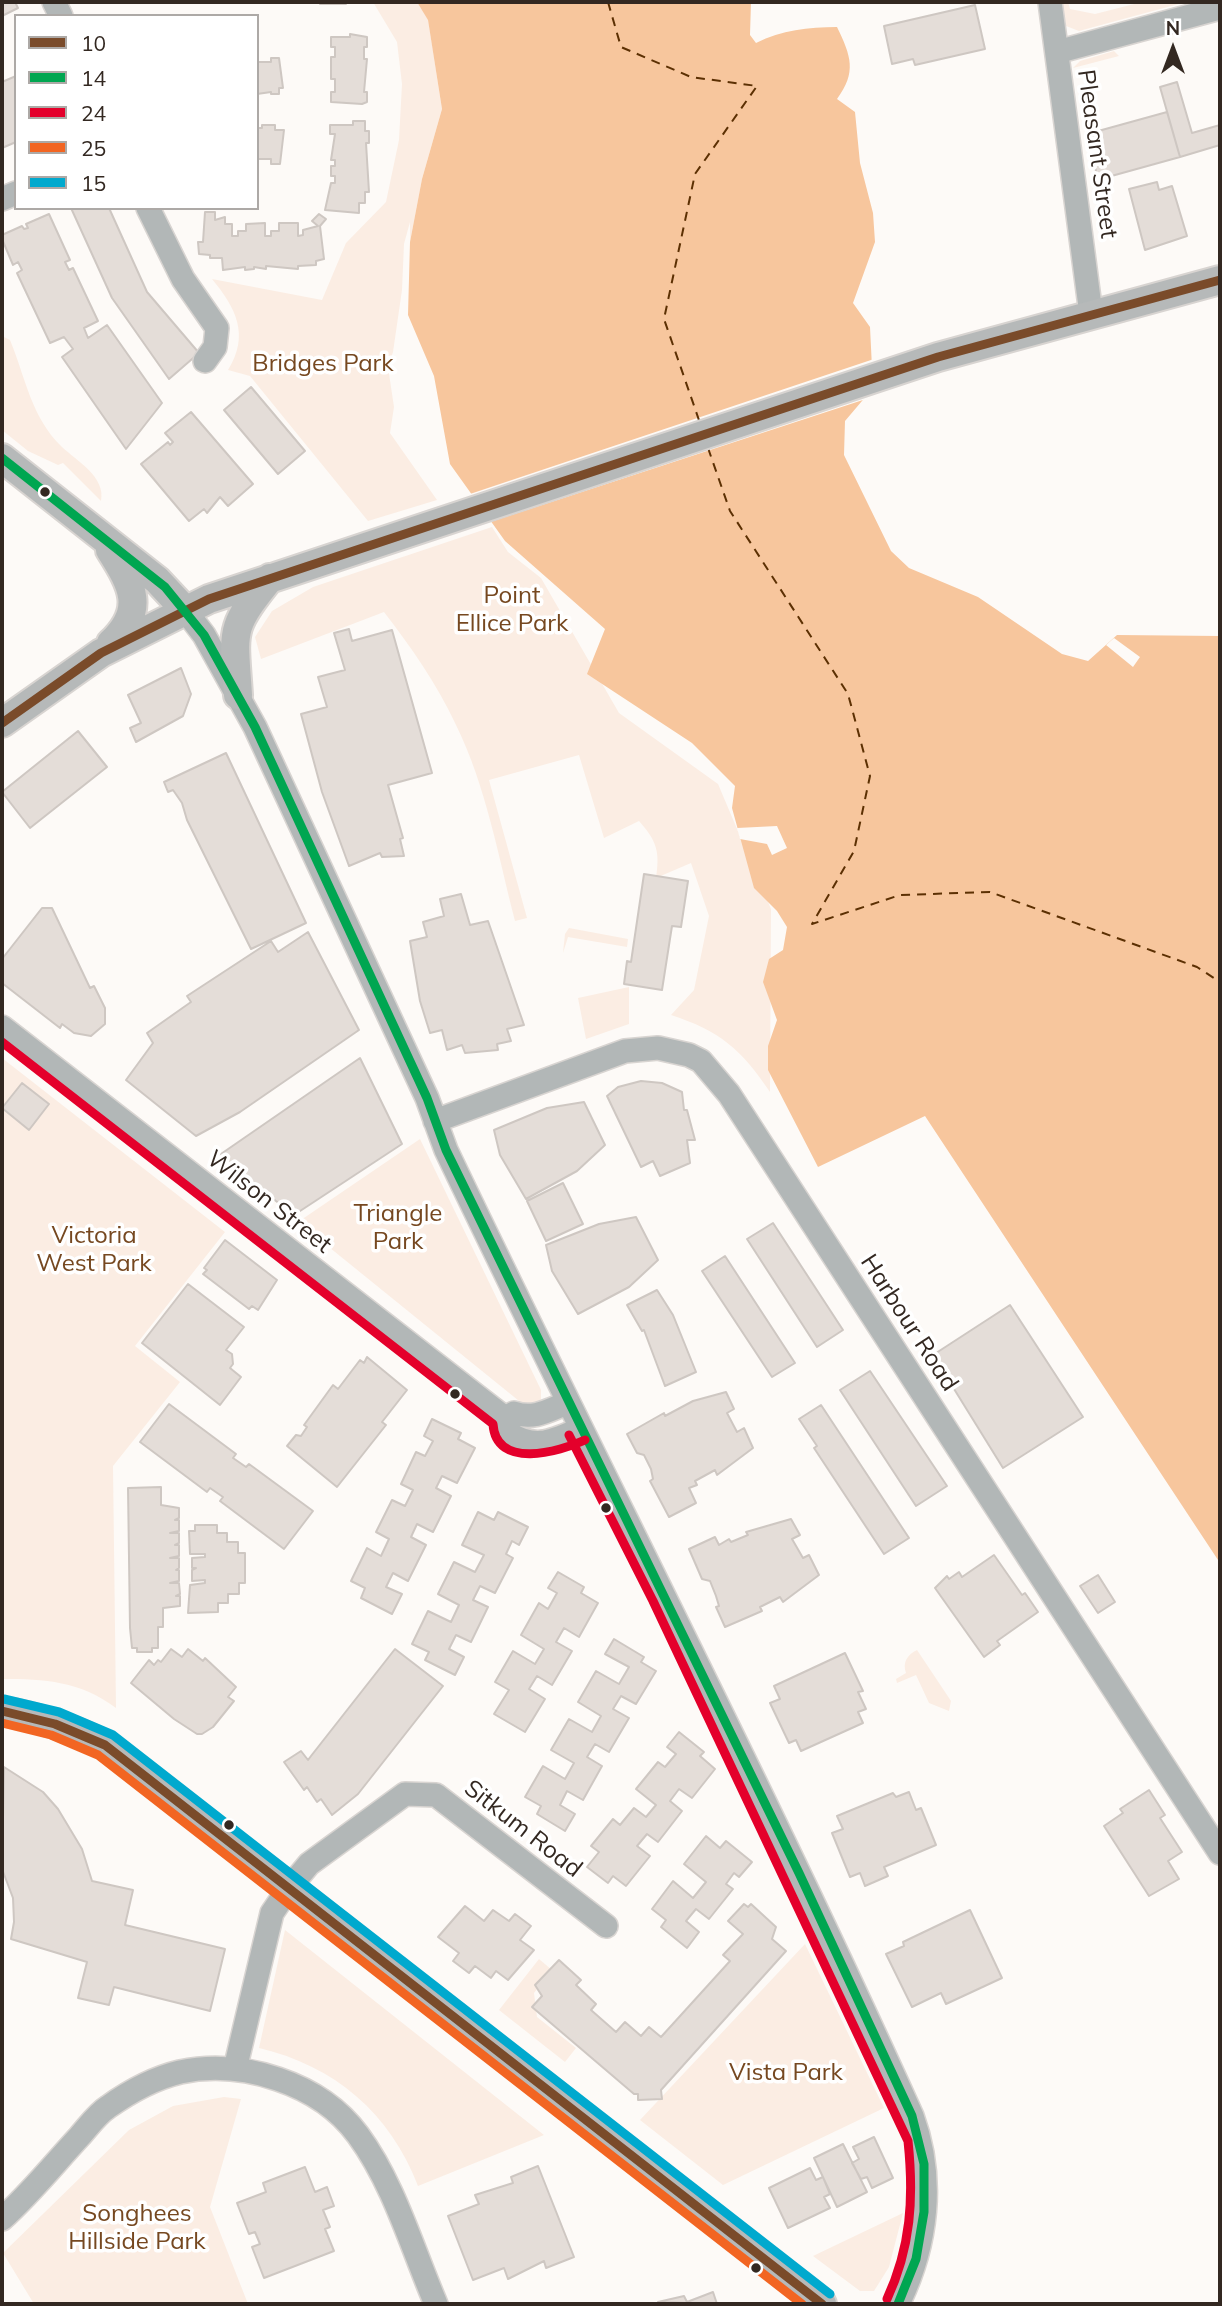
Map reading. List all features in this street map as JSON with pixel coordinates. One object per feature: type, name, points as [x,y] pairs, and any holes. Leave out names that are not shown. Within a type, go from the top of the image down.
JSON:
[{"type":"main road","points":[[2,723],[100,653],[185,610],[270,578],[937,357],[1220,280]]},
{"type":"main road","points":[[2,458],[165,587],[185,610]]},
{"type":"main road","points":[[99,533],[128,578],[133,606],[126,629],[100,653]]},
{"type":"main road","points":[[238,695],[234,644],[236,627],[244,610],[270,578]]},
{"type":"main road","points":[[2,1711],[31,1715],[68,1726],[105,1745],[822,2304]]},
{"type":"street","name":"Pleasant Street","points":[[1050,2],[1091,314]]},
{"type":"street","points":[[1056,52],[1220,8]]},
{"type":"street","points":[[149,210],[183,279],[217,328],[215,347],[205,361]]},
{"type":"street","points":[[185,610],[204,635],[255,727],[435,1121],[580,1429],[664,1596],[916,2127],[923,2165],[925,2212],[919,2255],[898,2304]]},
{"type":"street","name":"Wilson Street","points":[[2,1027],[505,1418],[506,1432],[533,1444],[550,1441],[580,1429]]},
{"type":"street","name":"Harbour Road","points":[[435,1121],[625,1051],[658,1048],[701,1061],[735,1104],[1220,1853]]},
{"type":"street","points":[[505,1418],[514,1413],[526,1417],[538,1415],[568,1403]]},
{"type":"street","name":"Sitkum Road","points":[[235,2069],[272,1913],[309,1864],[405,1794],[436,1795],[606,1926]]},
{"type":"street","points":[[2,2219],[106,2108],[145,2085],[180,2072],[235,2069],[295,2085],[326,2105],[356,2133],[377,2166],[436,2304]]},
{"type":"green space","name":"Bridges Park","points":[[373,2],[417,2],[428,19],[442,109],[422,179],[410,242],[410,222],[404,244],[402,290],[393,352],[388,367],[394,407],[390,433],[437,500],[368,521],[250,376],[228,370],[235,357],[239,333],[228,301],[212,279],[322,300],[346,243],[386,202],[399,140],[402,84],[397,42]]},
{"type":"green space","points":[[1062,2],[1068,2],[1070,9],[1095,14],[1142,2],[1186,2],[1079,31],[1066,26]]},
{"type":"green space","points":[[1114,51],[1119,56],[1073,68],[1080,61]]},
{"type":"green space","points":[[2,336],[10,340],[30,397],[43,423],[62,447],[95,477],[101,492],[101,501],[63,463],[58,465],[28,451],[2,430]]},
{"type":"green space","name":"Point Ellice Park","points":[[492,527],[508,552],[541,578],[619,713],[718,784],[771,909],[770,1092],[749,1064],[728,1043],[703,1028],[671,1015],[694,990],[709,916],[691,863],[656,878],[656,847],[639,821],[604,838],[579,755],[489,780],[527,918],[515,921],[490,821],[466,748],[432,680],[384,612],[261,659],[255,637],[272,611],[313,587]]},
{"type":"green space","points":[[569,928],[628,939],[627,947],[568,937],[563,953],[565,934]]},
{"type":"green space","points":[[629,987],[629,1024],[586,1039],[578,998]]},
{"type":"green space","name":"Victoria West Park","points":[[2,1058],[225,1232],[135,1346],[180,1382],[113,1466],[116,1708],[89,1692],[62,1683],[2,1679]]},
{"type":"green space","name":"Triangle Park","points":[[420,1139],[541,1390],[541,1399],[537,1404],[524,1405],[298,1222]]},
{"type":"green space","points":[[917,1650],[951,1701],[949,1711],[929,1703],[916,1675],[897,1683],[896,1679],[906,1673],[907,1659]]},
{"type":"green space","points":[[285,1930],[544,2135],[418,2186],[392,2136],[356,2096],[312,2067],[259,2048]]},
{"type":"green space","name":"Vista Park","points":[[805,1944],[884,2108],[723,2185],[640,2120]]},
{"type":"green space","points":[[539,1959],[552,1970],[534,1993],[537,2017],[576,2048],[565,2062],[499,2010]]},
{"type":"green space","name":"Songhees Hillside Park","points":[[224,2097],[241,2099],[210,2207],[248,2304],[34,2304],[3,2253],[129,2130],[173,2106]]},
{"type":"green space","points":[[903,2213],[889,2267],[874,2291],[860,2291],[813,2256]]},
{"type":"shaded area","points":[[417,2],[751,2],[750,35],[756,43],[795,30],[837,27],[850,64],[847,80],[837,99],[855,112],[860,163],[873,213],[875,242],[853,303],[870,327],[873,388],[845,421],[844,455],[891,551],[909,568],[978,597],[1062,654],[1088,661],[1117,635],[1220,636],[1220,1563],[925,1116],[818,1167],[768,1070],[768,1046],[777,1020],[763,982],[769,959],[783,950],[787,927],[777,911],[754,888],[732,808],[735,786],[692,743],[587,674],[605,629],[505,541],[450,464],[434,376],[408,315],[410,242],[422,179],[442,109],[428,20]]},
{"type":"pier","points":[[874,359],[875,390],[869,398],[487,523],[467,495]]},
{"type":"pier","points":[[1114,638],[1140,657],[1133,667],[1106,645]]},
{"type":"pier","points":[[777,826],[787,848],[772,855],[767,844],[740,839],[737,828]]},
{"type":"building","points":[[2,2],[15,2],[18,8],[2,16]]},
{"type":"building","points":[[346,2],[346,4],[320,4]]},
{"type":"building","points":[[975,5],[985,49],[915,65],[913,59],[892,64],[884,26]]},
{"type":"building","points":[[350,34],[367,37],[367,47],[364,47],[364,59],[367,59],[364,92],[367,92],[367,102],[362,104],[331,102],[331,92],[335,92],[335,79],[331,79],[331,57],[335,57],[335,47],[331,47],[331,37],[350,37]]},
{"type":"building","points":[[271,58],[279,58],[283,88],[279,88],[279,94],[259,94],[259,62],[271,62]]},
{"type":"building","points":[[14,77],[14,143],[2,148],[2,82]]},
{"type":"building","points":[[1177,82],[1192,133],[1220,125],[1220,145],[1180,157],[1160,87]]},
{"type":"building","points":[[1167,112],[1180,157],[1097,180],[1091,133]]},
{"type":"building","points":[[353,121],[365,121],[365,131],[369,131],[369,143],[366,143],[369,192],[365,192],[365,203],[359,203],[359,213],[325,210],[331,183],[335,183],[335,176],[331,176],[331,166],[335,166],[335,160],[331,160],[335,134],[330,134],[330,125],[353,125]]},
{"type":"building","points":[[262,125],[275,125],[275,130],[284,130],[280,164],[271,164],[271,159],[259,159],[259,128],[262,128]]},
{"type":"building","points":[[1157,182],[1159,190],[1172,186],[1187,236],[1145,250],[1129,189]]},
{"type":"building","points":[[72,210],[110,210],[147,292],[199,353],[169,379],[112,298]]},
{"type":"building","points":[[205,212],[215,212],[215,220],[225,217],[225,224],[232,224],[232,236],[238,236],[238,231],[246,231],[246,224],[265,223],[265,236],[271,236],[271,231],[279,231],[279,223],[298,223],[298,236],[303,235],[303,230],[318,226],[312,221],[319,214],[326,219],[320,226],[324,259],[316,261],[316,265],[298,266],[298,269],[266,266],[266,269],[254,267],[245,270],[245,267],[223,270],[222,258],[199,254],[198,242],[203,242]]},
{"type":"building","points":[[49,214],[70,260],[65,262],[69,270],[73,268],[98,321],[84,328],[88,338],[107,325],[162,403],[126,449],[62,357],[73,349],[64,337],[50,343],[17,273],[22,270],[18,262],[13,265],[2,239],[2,235],[22,226],[24,229],[28,228],[26,224]]},
{"type":"building","points":[[251,387],[305,451],[278,474],[224,410]]},
{"type":"building","points":[[191,412],[253,484],[228,506],[220,497],[207,513],[204,509],[189,521],[141,464],[168,442],[170,445],[173,442],[165,433]]},
{"type":"building","points":[[349,629],[352,641],[392,630],[432,773],[388,785],[403,838],[400,839],[404,856],[382,857],[380,853],[349,866],[322,792],[301,714],[327,707],[318,677],[345,670],[334,633]]},
{"type":"building","points":[[181,668],[191,694],[183,716],[136,742],[130,728],[141,723],[128,695]]},
{"type":"building","points":[[78,731],[107,767],[30,828],[2,792]]},
{"type":"building","points":[[226,753],[306,923],[251,949],[187,820],[182,803],[173,790],[168,792],[164,782]]},
{"type":"building","points":[[644,874],[688,881],[681,927],[672,926],[662,990],[624,984],[627,961],[631,962]]},
{"type":"building","points":[[461,894],[470,925],[488,921],[524,1025],[507,1029],[511,1041],[497,1044],[498,1050],[465,1053],[462,1045],[447,1050],[442,1030],[430,1033],[420,1001],[410,941],[427,937],[423,922],[444,916],[440,899]]},
{"type":"building","points":[[42,908],[52,908],[90,988],[94,986],[105,1008],[105,1024],[91,1036],[74,1033],[62,1024],[60,1028],[2,983],[2,959]]},
{"type":"building","points":[[308,932],[359,1030],[240,1112],[196,1136],[126,1080],[153,1043],[147,1033],[191,1002],[187,996],[271,941],[278,952]]},
{"type":"building","points":[[360,1058],[402,1144],[294,1215],[218,1156]]},
{"type":"building","points":[[641,1081],[662,1083],[682,1092],[684,1110],[687,1110],[695,1140],[687,1140],[690,1163],[660,1176],[653,1161],[641,1167],[607,1096],[618,1087]]},
{"type":"building","points":[[22,1083],[49,1104],[29,1130],[2,1108]]},
{"type":"building","points":[[584,1102],[605,1145],[577,1171],[526,1199],[500,1155],[494,1130],[547,1108]]},
{"type":"building","points":[[563,1183],[583,1224],[546,1241],[527,1201]]},
{"type":"building","points":[[636,1217],[658,1260],[629,1287],[578,1314],[552,1271],[546,1245],[599,1224]]},
{"type":"building","points":[[773,1223],[843,1330],[817,1347],[747,1239]]},
{"type":"building","points":[[225,1240],[277,1280],[258,1310],[252,1306],[249,1309],[203,1274],[207,1270],[204,1268]]},
{"type":"building","points":[[725,1256],[795,1363],[772,1377],[702,1271]]},
{"type":"building","points":[[188,1284],[244,1327],[226,1350],[232,1354],[233,1364],[230,1368],[241,1377],[220,1405],[142,1343]]},
{"type":"building","points":[[657,1290],[673,1315],[696,1372],[665,1386],[644,1330],[642,1331],[627,1305]]},
{"type":"building","points":[[1010,1305],[1083,1417],[1003,1468],[933,1355]]},
{"type":"building","points":[[367,1357],[407,1390],[382,1422],[386,1425],[337,1487],[287,1446],[296,1435],[301,1436],[307,1427],[304,1425],[333,1385],[338,1389],[360,1360],[364,1363]]},
{"type":"building","points":[[870,1371],[947,1486],[916,1506],[840,1390]]},
{"type":"building","points":[[726,1392],[734,1409],[727,1413],[737,1432],[744,1428],[753,1448],[717,1475],[715,1470],[695,1481],[697,1485],[689,1488],[696,1503],[669,1517],[650,1481],[653,1479],[651,1469],[644,1455],[637,1453],[627,1434],[664,1413],[665,1416],[693,1401]]},
{"type":"building","points":[[169,1404],[236,1454],[233,1458],[246,1467],[249,1464],[313,1511],[284,1549],[220,1501],[223,1497],[210,1488],[207,1492],[140,1442]]},
{"type":"building","points":[[821,1405],[909,1538],[884,1554],[814,1448],[817,1446],[799,1419]]},
{"type":"building","points":[[432,1419],[461,1433],[458,1439],[475,1448],[457,1483],[442,1476],[436,1488],[451,1496],[433,1532],[417,1524],[411,1537],[426,1545],[408,1581],[393,1573],[386,1587],[402,1594],[392,1614],[361,1598],[365,1588],[351,1581],[367,1548],[381,1556],[389,1539],[376,1532],[392,1500],[405,1506],[413,1490],[401,1484],[416,1452],[425,1456],[433,1441],[424,1436]]},
{"type":"building","points":[[161,1487],[161,1505],[179,1508],[179,1518],[175,1520],[179,1520],[179,1531],[170,1533],[179,1533],[179,1543],[175,1545],[179,1545],[179,1556],[170,1558],[179,1558],[179,1568],[176,1570],[179,1570],[179,1581],[170,1583],[179,1583],[180,1594],[176,1596],[180,1596],[180,1606],[163,1608],[163,1627],[158,1627],[158,1648],[152,1648],[152,1652],[137,1652],[137,1648],[132,1648],[130,1628],[128,1488]]},
{"type":"building","points":[[478,1512],[494,1520],[498,1512],[528,1527],[519,1545],[512,1541],[506,1554],[513,1558],[495,1593],[480,1586],[473,1600],[488,1607],[471,1642],[456,1635],[449,1649],[464,1657],[455,1675],[425,1660],[429,1652],[412,1644],[428,1611],[451,1622],[459,1605],[438,1594],[454,1562],[475,1572],[484,1555],[462,1545]]},
{"type":"building","points":[[791,1519],[800,1535],[792,1539],[803,1558],[809,1555],[819,1575],[783,1602],[780,1597],[760,1607],[762,1611],[725,1627],[716,1607],[719,1606],[710,1581],[702,1579],[689,1549],[715,1537],[719,1545],[729,1539],[731,1542],[748,1535],[746,1532]]},
{"type":"building","points":[[195,1525],[217,1525],[217,1533],[227,1533],[227,1542],[238,1542],[238,1553],[245,1553],[245,1583],[239,1583],[239,1594],[228,1594],[228,1603],[218,1603],[218,1612],[188,1613],[190,1585],[205,1583],[205,1580],[192,1581],[192,1570],[196,1568],[192,1568],[192,1558],[205,1557],[205,1554],[190,1554],[189,1531],[195,1531]]},
{"type":"building","points":[[994,1555],[1022,1595],[1025,1593],[1038,1612],[997,1641],[1000,1645],[984,1657],[935,1588],[947,1576],[949,1579],[959,1572],[962,1577]]},
{"type":"building","points":[[558,1572],[584,1587],[581,1593],[598,1603],[579,1637],[564,1628],[556,1642],[572,1651],[552,1685],[537,1676],[529,1689],[545,1699],[525,1732],[494,1714],[509,1690],[495,1682],[513,1651],[535,1664],[544,1649],[521,1635],[539,1603],[548,1609],[557,1593],[548,1588]]},
{"type":"building","points":[[1098,1575],[1115,1602],[1098,1613],[1080,1586]]},
{"type":"building","points":[[614,1639],[644,1657],[641,1662],[656,1671],[636,1704],[621,1696],[613,1709],[629,1718],[609,1752],[595,1744],[587,1757],[602,1766],[583,1800],[567,1791],[560,1805],[575,1814],[565,1831],[537,1814],[541,1806],[525,1797],[543,1766],[565,1779],[574,1763],[551,1750],[569,1719],[592,1732],[601,1716],[578,1702],[596,1671],[619,1684],[629,1667],[605,1654]]},
{"type":"building","points":[[171,1649],[182,1657],[188,1649],[203,1661],[205,1658],[236,1687],[228,1697],[234,1701],[213,1727],[202,1734],[197,1734],[174,1719],[131,1683],[149,1660],[154,1665],[158,1660],[161,1662]]},
{"type":"building","points":[[395,1649],[443,1686],[358,1794],[332,1815],[321,1799],[317,1802],[307,1787],[304,1790],[284,1762],[301,1751],[308,1760]]},
{"type":"building","points":[[845,1653],[863,1691],[858,1692],[866,1709],[858,1712],[863,1723],[801,1751],[796,1740],[789,1743],[770,1703],[780,1699],[774,1686]]},
{"type":"building","points":[[679,1732],[704,1752],[700,1756],[715,1769],[692,1798],[679,1789],[670,1801],[682,1811],[658,1842],[647,1834],[637,1846],[650,1856],[626,1886],[613,1876],[608,1883],[587,1867],[599,1852],[591,1846],[613,1819],[620,1825],[634,1808],[646,1817],[656,1805],[636,1789],[658,1762],[665,1767],[676,1754],[667,1747]]},
{"type":"building","points":[[4,1767],[43,1792],[58,1809],[82,1849],[92,1881],[133,1890],[125,1925],[225,1949],[210,2011],[114,1987],[109,2005],[78,1998],[87,1962],[11,1939],[14,1922],[13,1898],[2,1869]]},
{"type":"building","points":[[1149,1790],[1165,1815],[1160,1818],[1182,1852],[1168,1861],[1179,1879],[1149,1896],[1104,1826],[1123,1813],[1120,1809]]},
{"type":"building","points":[[909,1792],[916,1810],[921,1808],[936,1845],[884,1867],[888,1876],[865,1886],[860,1873],[850,1877],[832,1833],[843,1829],[837,1816],[893,1793],[896,1797]]},
{"type":"building","points":[[706,1836],[720,1848],[726,1841],[752,1862],[739,1877],[734,1873],[726,1884],[733,1889],[709,1919],[696,1909],[686,1921],[699,1932],[687,1948],[661,1927],[666,1920],[652,1909],[673,1881],[693,1898],[706,1882],[684,1864]]},
{"type":"building","points":[[744,1904],[748,1907],[751,1904],[776,1927],[772,1939],[786,1951],[661,2090],[662,2099],[638,2100],[638,2094],[634,2094],[532,2007],[542,1996],[535,1985],[559,1960],[581,1980],[576,1985],[596,2004],[591,2010],[616,2032],[625,2022],[641,2036],[649,2027],[661,2037],[730,1961],[723,1955],[743,1934],[728,1921]]},
{"type":"building","points":[[465,1906],[484,1921],[493,1910],[509,1921],[515,1914],[531,1926],[520,1940],[534,1950],[508,1980],[496,1971],[491,1978],[475,1966],[469,1973],[453,1961],[459,1953],[438,1937]]},
{"type":"building","points":[[970,1910],[1002,1978],[946,2004],[941,1993],[912,2007],[886,1954],[904,1946],[903,1942]]},
{"type":"building","points":[[874,2137],[893,2178],[872,2188],[867,2177],[861,2179],[852,2163],[859,2159],[853,2147]]},
{"type":"building","points":[[843,2144],[867,2192],[837,2207],[814,2158]]},
{"type":"building","points":[[538,2166],[574,2257],[546,2268],[544,2261],[508,2279],[504,2268],[473,2280],[448,2216],[479,2204],[475,2195],[513,2183],[511,2177]]},
{"type":"building","points":[[305,2167],[315,2192],[327,2187],[334,2206],[323,2210],[330,2227],[325,2229],[334,2251],[264,2278],[252,2247],[260,2244],[255,2232],[249,2234],[237,2203],[266,2192],[263,2183]]},
{"type":"building","points":[[810,2168],[816,2180],[823,2177],[830,2194],[824,2197],[830,2208],[788,2228],[769,2188]]},
{"type":"building","points":[[713,2292],[717,2304],[658,2302],[684,2296],[687,2302]]},
{"type":"ferry route","points":[[608,2],[621,47],[691,77],[757,86],[695,174],[664,319],[700,423]]},
{"type":"ferry route","points":[[708,448],[730,511],[848,694],[870,776],[854,851],[812,924],[900,895],[990,892],[1197,967],[1220,982]]},
{"type":"transit line","name":"10","points":[[2,723],[101,653],[209,599],[938,357],[1220,280]]},
{"type":"transit line","name":"14","points":[[2,458],[165,587],[204,635],[255,727],[427,1098],[446,1150],[799,1873],[912,2116],[924,2164],[924,2212],[916,2259],[898,2304]]},
{"type":"transit line","name":"24","points":[[2,1042],[493,1424],[497,1438],[505,1448],[530,1454],[560,1449],[585,1440]]},
{"type":"transit line","name":"24","points":[[569,1435],[653,1601],[908,2141],[911,2182],[909,2222],[901,2260],[887,2299]]},
{"type":"transit line","name":"15","points":[[4,1699],[59,1712],[113,1735],[830,2294]]},
{"type":"transit line","name":"10","points":[[2,1711],[55,1724],[105,1745],[822,2304]]},
{"type":"transit line","name":"25","points":[[2,1723],[51,1735],[98,1755],[802,2304]]}]
